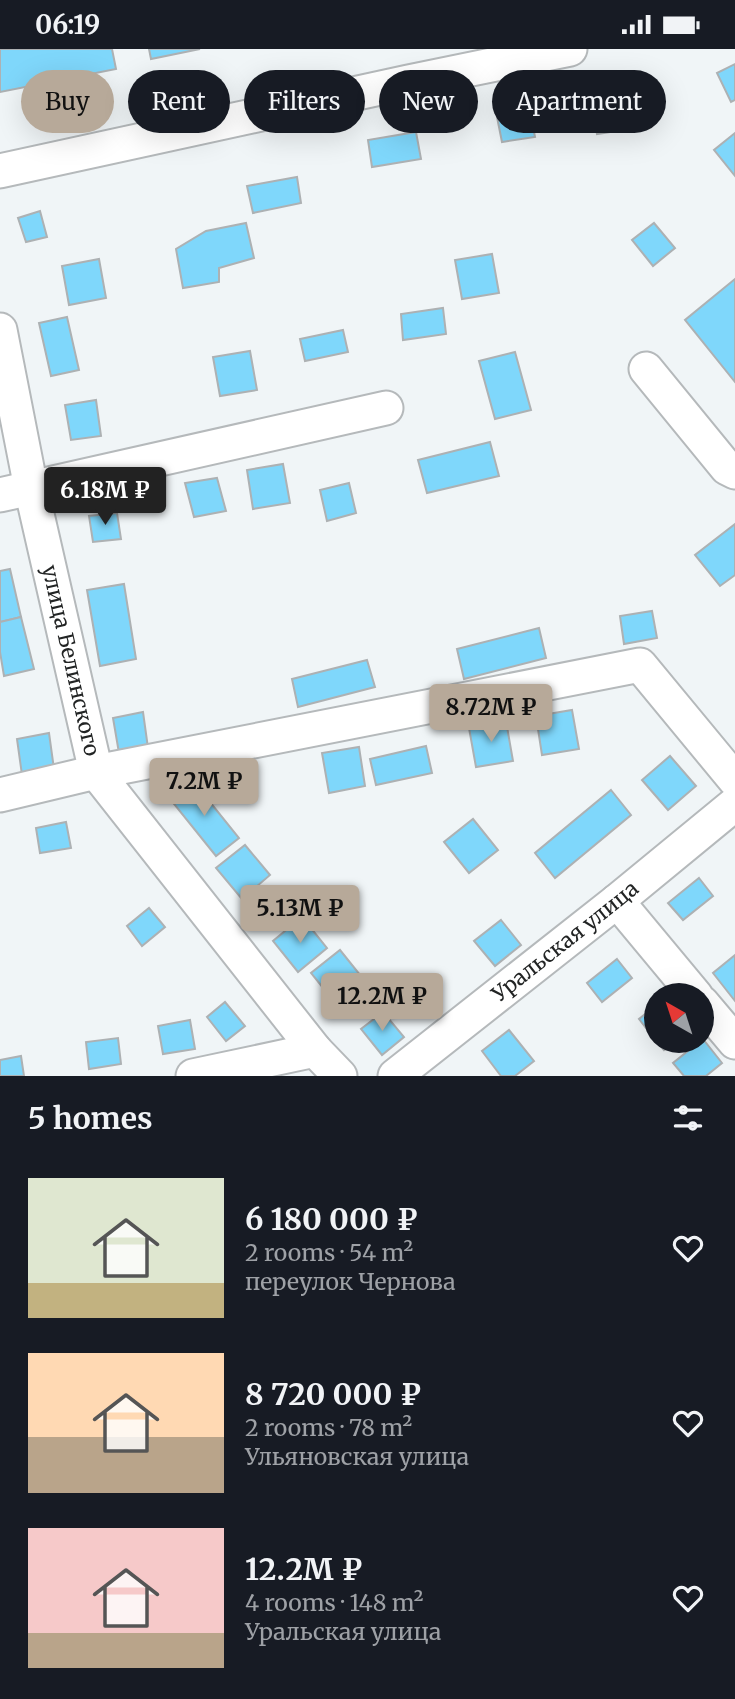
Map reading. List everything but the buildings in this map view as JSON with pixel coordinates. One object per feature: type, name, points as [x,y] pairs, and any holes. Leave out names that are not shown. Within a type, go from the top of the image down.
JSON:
[{"type":"street","points":[[0,171],[570,49]]},
{"type":"street","name":"улица Белинского","points":[[0,330],[16,491],[96,772],[315,1050],[340,1076]]},
{"type":"street","points":[[646,369],[727,468],[735,472]]},
{"type":"street","points":[[16,491],[386,408]]},
{"type":"street","points":[[0,795],[96,772],[640,665],[735,780]]},
{"type":"street","name":"Уральская улица","points":[[394,1076],[617,901],[735,804]]},
{"type":"street","points":[[617,901],[685,983]]},
{"type":"street","points":[[714,1017],[735,1042]]},
{"type":"street","points":[[193,1076],[315,1050]]}]
